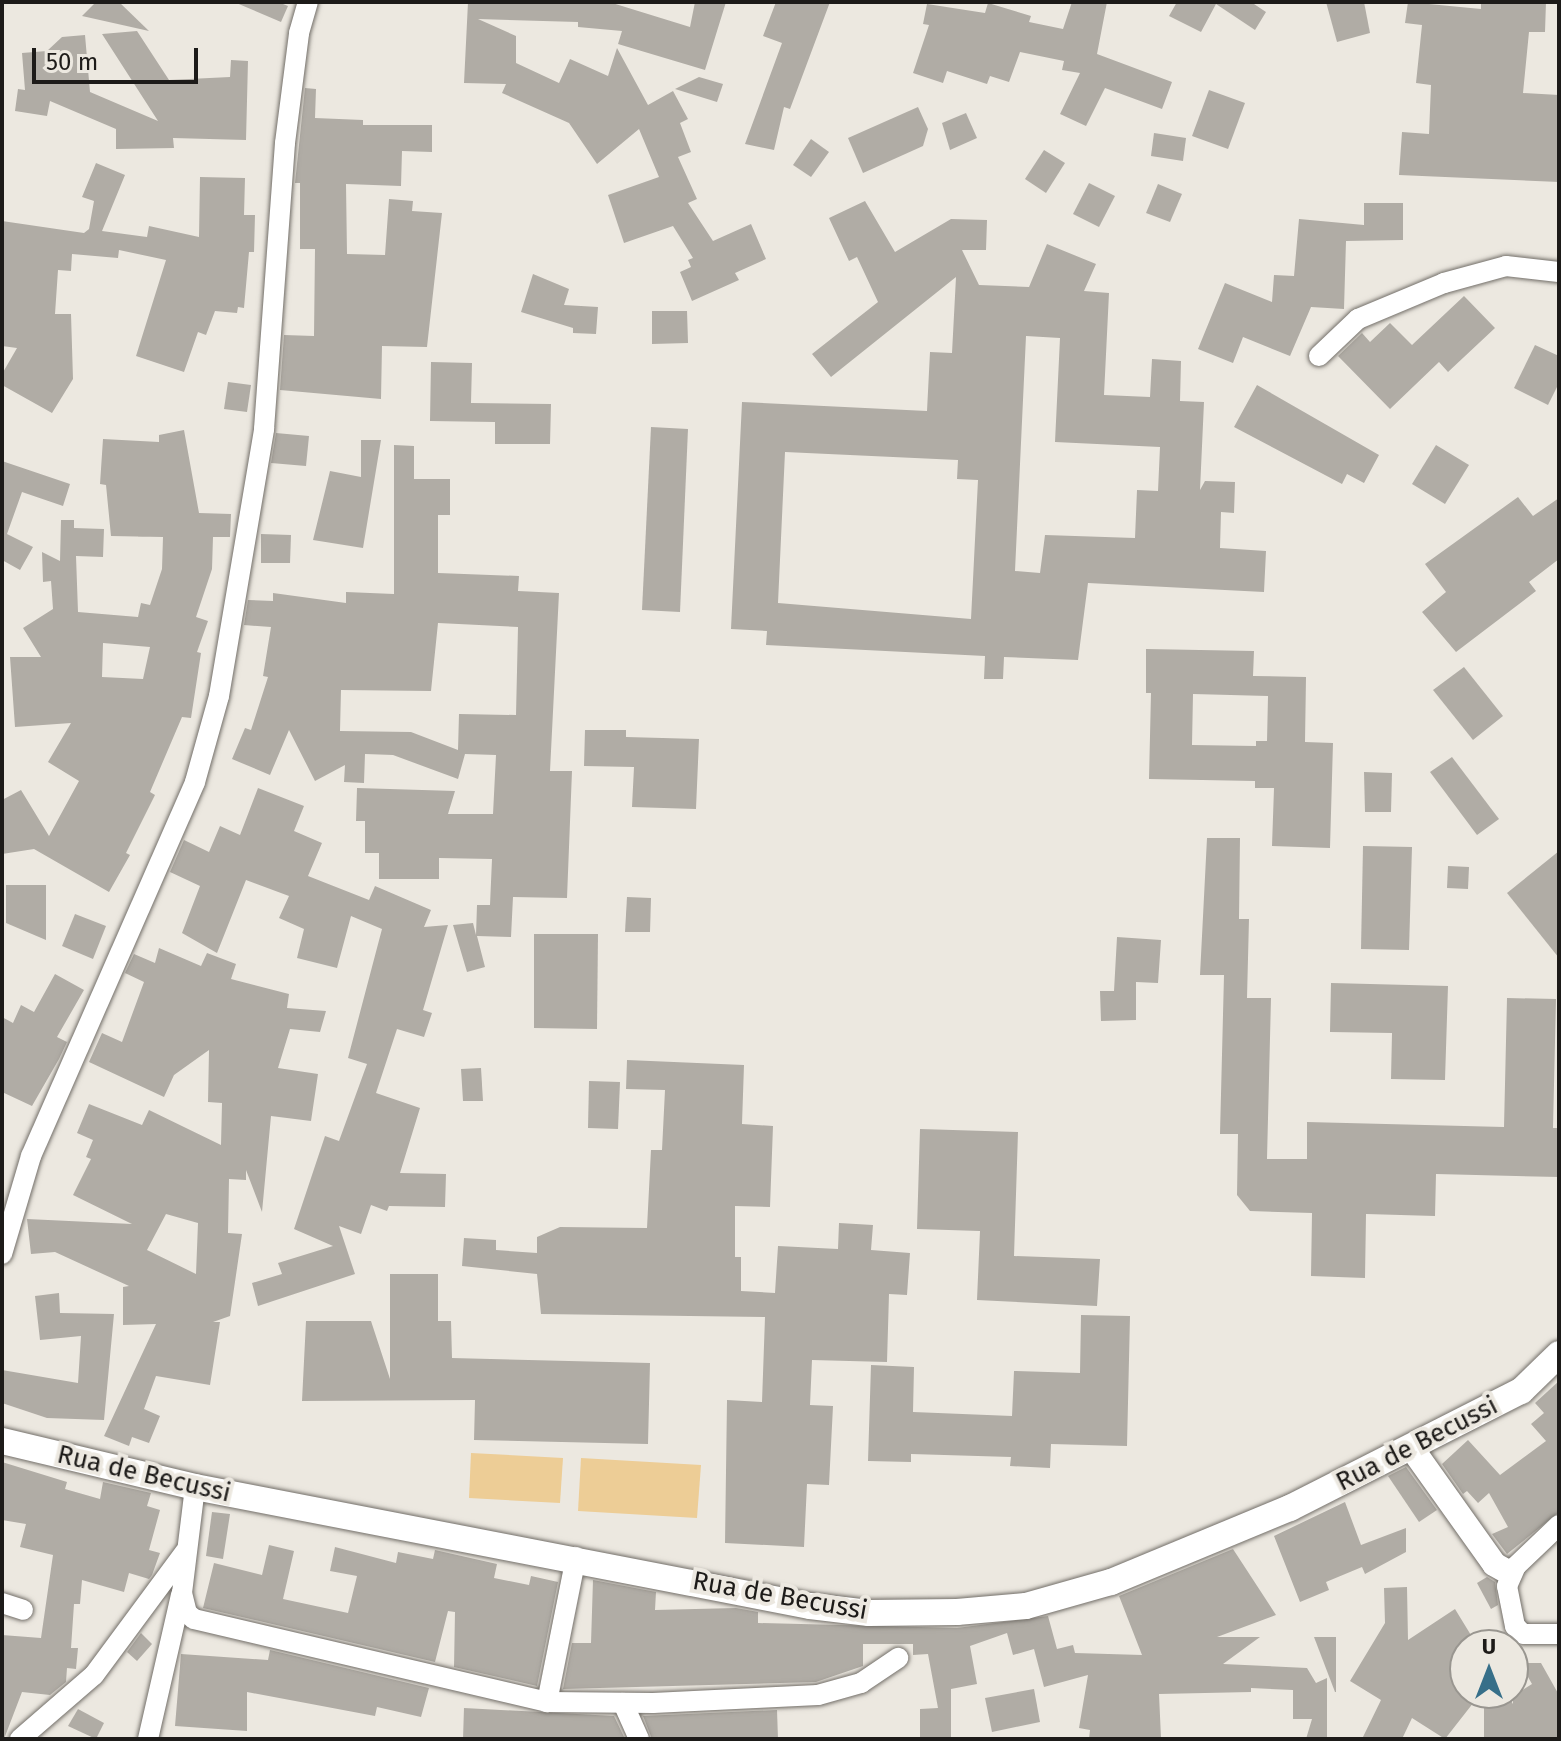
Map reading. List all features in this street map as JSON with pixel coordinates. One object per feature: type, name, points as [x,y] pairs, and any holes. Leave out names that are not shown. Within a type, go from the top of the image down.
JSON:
[{"type":"street","points":[[2,1254],[31,1156],[195,782],[219,696],[264,429],[285,143],[299,33],[308,2]]},
{"type":"street","points":[[1319,356],[1358,319],[1444,283],[1506,266],[1559,272]]},
{"type":"street","name":"Rua de Becussi","points":[[2,1441],[195,1487],[576,1557],[810,1606],[869,1613],[1026,1606],[1111,1582],[1290,1508],[1521,1391],[1559,1354]]},
{"type":"street","points":[[1415,1449],[1496,1563],[1511,1574],[1493,1566],[1411,1451],[1415,1449]]},
{"type":"street","points":[[148,1739],[182,1593],[195,1487]]},
{"type":"street","points":[[1559,1525],[1511,1574],[1507,1586],[1515,1626],[1523,1634],[1559,1634]]},
{"type":"street","points":[[20,1739],[94,1675],[185,1552]]},
{"type":"street","points":[[547,1702],[576,1557]]},
{"type":"street","points":[[182,1593],[187,1613],[204,1624],[547,1702],[623,1703],[839,1692],[898,1658]]},
{"type":"street","points":[[2,1603],[23,1610]]},
{"type":"street","points":[[623,1703],[639,1739]]},
{"type":"shaded area","points":[[471,1453],[563,1458],[560,1503],[469,1498]]},
{"type":"shaded area","points":[[581,1458],[701,1465],[697,1518],[578,1511]]},
{"type":"building","points":[[96,2],[119,2],[149,31],[82,16]]},
{"type":"building","points":[[234,2],[278,2],[288,6],[281,22]]},
{"type":"building","points":[[468,2],[609,2],[690,27],[695,2],[726,2],[705,70],[618,44],[622,31],[578,27],[578,22],[478,19],[516,36],[516,63],[559,83],[570,59],[608,76],[617,48],[648,105],[673,91],[688,119],[680,123],[691,152],[678,157],[697,199],[688,203],[713,241],[751,224],[766,259],[735,273],[739,280],[692,301],[680,272],[691,267],[688,260],[693,258],[673,226],[624,243],[608,195],[659,177],[639,129],[597,164],[569,123],[502,93],[506,84],[464,83]]},
{"type":"building","points":[[776,2],[830,2],[790,109],[784,107],[774,150],[745,144],[782,43],[763,36]]},
{"type":"building","points":[[1072,2],[1107,2],[1097,54],[1172,82],[1162,109],[1105,88],[1086,126],[1060,114],[1080,73],[1062,70],[1064,61],[1020,52],[1009,82],[990,76],[987,84],[947,71],[943,83],[913,73],[929,25],[923,24],[927,4],[985,13],[988,3],[1031,16],[1029,22],[1063,29]]},
{"type":"building","points":[[1177,2],[1251,2],[1266,12],[1255,30],[1216,4],[1201,32],[1169,16]]},
{"type":"building","points":[[1326,2],[1364,2],[1370,33],[1337,42]]},
{"type":"building","points":[[1408,2],[1481,9],[1481,2],[1546,2],[1545,32],[1529,32],[1523,93],[1559,95],[1559,182],[1399,175],[1402,132],[1429,134],[1431,85],[1416,83],[1422,25],[1405,23]]},
{"type":"building","points":[[137,31],[169,80],[230,77],[231,60],[248,61],[246,140],[173,138],[174,148],[116,149],[116,129],[50,101],[47,116],[15,111],[18,89],[25,90],[22,53],[47,51],[62,37],[85,35],[90,92],[158,121],[102,34]]},
{"type":"building","points":[[699,77],[723,84],[717,102],[675,89]]},
{"type":"building","points":[[305,88],[316,89],[315,118],[363,120],[363,125],[432,125],[432,152],[402,151],[401,186],[346,184],[347,254],[385,255],[389,199],[413,201],[412,211],[442,213],[427,347],[382,346],[381,399],[280,390],[284,335],[314,336],[315,249],[300,249],[300,183],[295,183]]},
{"type":"building","points":[[1209,90],[1245,103],[1228,149],[1192,136]]},
{"type":"building","points":[[918,107],[928,129],[923,146],[863,173],[848,138]]},
{"type":"building","points":[[966,113],[977,138],[950,150],[942,123]]},
{"type":"building","points":[[1154,133],[1186,138],[1183,161],[1151,156]]},
{"type":"building","points":[[811,139],[829,152],[811,177],[793,165]]},
{"type":"building","points":[[1044,150],[1065,163],[1046,193],[1025,179]]},
{"type":"building","points":[[96,163],[125,175],[102,231],[147,237],[149,226],[199,237],[200,177],[245,178],[244,215],[255,215],[254,252],[249,252],[244,308],[238,307],[237,313],[215,311],[206,335],[198,332],[184,372],[136,356],[166,260],[119,250],[118,258],[72,254],[71,271],[58,270],[55,314],[71,314],[73,379],[52,413],[2,385],[2,374],[17,348],[2,346],[2,221],[84,233],[89,229],[94,201],[82,197]]},
{"type":"building","points":[[1089,183],[1115,196],[1099,227],[1073,214]]},
{"type":"building","points":[[1158,184],[1182,194],[1170,222],[1146,213]]},
{"type":"building","points":[[865,201],[895,252],[951,219],[987,220],[986,250],[962,250],[979,285],[1029,287],[1047,244],[1096,264],[1084,291],[1109,293],[1104,395],[1150,397],[1152,359],[1181,361],[1180,401],[1204,402],[1200,490],[1205,481],[1235,482],[1234,513],[1221,512],[1220,548],[1266,551],[1264,592],[1088,583],[1078,660],[1004,657],[1003,679],[984,679],[985,656],[766,645],[767,631],[731,629],[742,402],[927,411],[930,352],[952,353],[956,277],[831,377],[812,354],[878,302],[857,257],[849,261],[829,218]],"holes":[[[1026,336],[1060,338],[1055,442],[1160,447],[1158,491],[1137,490],[1135,538],[1045,535],[1040,573],[1015,571]],[[785,452],[958,460],[957,479],[978,480],[971,619],[778,603]]]},
{"type":"building","points":[[1364,203],[1403,203],[1403,240],[1346,241],[1344,309],[1311,307],[1290,356],[1243,337],[1233,363],[1198,349],[1225,283],[1272,302],[1274,275],[1294,276],[1299,219],[1364,225]]},
{"type":"building","points":[[533,274],[569,289],[564,305],[598,307],[596,334],[573,333],[573,328],[521,312]]},
{"type":"building","points":[[1464,296],[1495,328],[1448,372],[1439,362],[1390,409],[1338,356],[1362,333],[1370,342],[1390,323],[1412,345]]},
{"type":"building","points":[[652,311],[687,311],[688,343],[652,344]]},
{"type":"building","points":[[1535,345],[1559,356],[1559,383],[1548,405],[1514,388]]},
{"type":"building","points":[[431,362],[472,363],[471,403],[551,404],[550,444],[495,444],[495,422],[430,421]]},
{"type":"building","points":[[228,382],[251,385],[247,412],[224,409]]},
{"type":"building","points":[[1257,385],[1379,455],[1364,483],[1347,474],[1342,484],[1234,427]]},
{"type":"building","points":[[651,427],[688,429],[680,612],[642,610]]},
{"type":"building","points":[[184,430],[199,513],[231,514],[230,537],[213,537],[212,569],[196,617],[208,621],[197,652],[201,653],[191,718],[182,717],[150,792],[155,795],[126,853],[130,855],[109,892],[34,849],[2,854],[2,800],[21,790],[49,836],[79,781],[48,762],[71,723],[15,727],[10,657],[41,657],[23,628],[53,609],[51,581],[43,582],[42,552],[60,561],[61,520],[74,520],[74,528],[104,529],[103,557],[76,556],[78,612],[138,617],[141,603],[150,605],[162,569],[163,537],[111,536],[106,485],[100,484],[103,439],[159,442],[159,435]],"holes":[[[103,643],[150,647],[143,679],[102,677]]]},
{"type":"building","points":[[276,433],[309,436],[306,466],[271,463]]},
{"type":"building","points":[[361,440],[381,440],[363,548],[313,540],[330,471],[361,477]]},
{"type":"building","points":[[394,445],[414,446],[414,479],[450,479],[450,515],[438,515],[438,573],[519,576],[518,591],[559,593],[550,771],[572,771],[567,898],[513,897],[511,937],[477,936],[485,967],[467,972],[453,925],[473,923],[476,935],[477,905],[490,905],[492,859],[439,858],[439,879],[379,879],[379,853],[365,853],[365,821],[356,821],[357,788],[455,791],[448,814],[493,814],[496,755],[465,754],[458,779],[393,755],[365,754],[364,783],[344,782],[345,765],[315,781],[289,730],[270,775],[232,759],[245,728],[251,730],[268,677],[263,676],[271,627],[244,625],[248,600],[273,601],[273,593],[346,603],[346,592],[394,594]],"holes":[[[438,623],[518,627],[516,715],[459,714],[458,750],[411,732],[340,731],[341,690],[431,691]]]},
{"type":"building","points":[[1436,445],[1469,465],[1445,504],[1412,484]]},
{"type":"building","points":[[2,461],[70,484],[63,506],[22,492],[7,534],[33,547],[20,570],[2,560]]},
{"type":"building","points":[[1518,497],[1533,516],[1559,498],[1559,559],[1529,582],[1536,591],[1456,652],[1422,612],[1446,592],[1425,564]]},
{"type":"building","points":[[261,534],[291,535],[290,563],[261,563]]},
{"type":"building","points":[[1146,649],[1254,651],[1253,676],[1306,677],[1305,742],[1333,743],[1330,848],[1272,846],[1274,788],[1255,788],[1255,781],[1149,779],[1151,693],[1146,693]],"holes":[[[1193,694],[1268,696],[1267,741],[1256,741],[1256,746],[1192,745]]]},
{"type":"building","points":[[1464,667],[1503,716],[1473,740],[1433,690]]},
{"type":"building","points":[[585,730],[626,730],[626,737],[699,739],[696,809],[632,807],[634,767],[584,766]]},
{"type":"building","points":[[1452,757],[1499,819],[1477,835],[1430,772]]},
{"type":"building","points":[[1364,772],[1392,773],[1391,812],[1365,812]]},
{"type":"building","points":[[258,788],[304,806],[294,831],[322,843],[308,876],[369,900],[375,886],[431,910],[424,927],[448,925],[423,1010],[432,1013],[424,1037],[397,1029],[376,1093],[420,1108],[400,1173],[446,1174],[445,1207],[389,1206],[387,1211],[371,1205],[361,1234],[339,1226],[355,1274],[258,1306],[252,1283],[282,1274],[278,1263],[333,1246],[294,1229],[325,1136],[339,1141],[367,1064],[348,1058],[382,929],[351,916],[337,968],[297,958],[304,929],[279,918],[289,896],[246,880],[217,953],[182,933],[200,886],[170,872],[184,840],[209,852],[220,826],[240,835]]},
{"type":"building","points":[[1207,838],[1240,838],[1239,919],[1249,919],[1247,998],[1271,998],[1267,1159],[1307,1159],[1307,1122],[1504,1127],[1507,998],[1556,999],[1553,1128],[1559,1128],[1559,1177],[1436,1174],[1435,1216],[1366,1214],[1365,1278],[1311,1276],[1312,1213],[1250,1211],[1237,1195],[1238,1134],[1220,1134],[1224,975],[1200,975]]},
{"type":"building","points":[[1363,846],[1412,847],[1409,950],[1361,949]]},
{"type":"building","points":[[1559,851],[1559,958],[1507,893]]},
{"type":"building","points":[[1448,866],[1469,867],[1468,889],[1447,888]]},
{"type":"building","points":[[6,885],[46,885],[46,940],[6,923]]},
{"type":"building","points":[[627,897],[651,898],[650,932],[625,932]]},
{"type":"building","points":[[75,914],[106,926],[93,959],[62,946]]},
{"type":"building","points":[[534,934],[598,934],[597,1029],[534,1028]]},
{"type":"building","points":[[1117,937],[1161,940],[1158,983],[1136,982],[1136,1020],[1101,1021],[1100,991],[1114,991]]},
{"type":"building","points":[[159,948],[201,966],[207,953],[236,964],[231,979],[289,994],[287,1008],[326,1011],[320,1032],[290,1029],[278,1068],[318,1074],[311,1121],[271,1116],[262,1212],[246,1170],[246,1180],[229,1179],[228,1233],[242,1234],[230,1316],[213,1322],[220,1322],[210,1385],[156,1376],[144,1409],[160,1416],[149,1443],[132,1437],[129,1446],[104,1436],[156,1324],[123,1325],[123,1287],[129,1286],[55,1252],[31,1254],[27,1219],[132,1224],[73,1195],[91,1159],[86,1157],[93,1140],[77,1133],[89,1104],[142,1125],[149,1110],[221,1145],[222,1103],[208,1102],[209,1050],[174,1075],[164,1097],[89,1062],[102,1033],[122,1042],[144,982],[125,973],[134,954],[155,963]],"holes":[[[166,1214],[198,1223],[196,1274],[147,1250]]]},
{"type":"building","points":[[55,974],[84,990],[57,1037],[67,1042],[32,1106],[2,1092],[2,1017],[13,1023],[21,1005],[34,1012]]},
{"type":"building","points":[[1331,983],[1448,986],[1445,1080],[1391,1079],[1392,1033],[1330,1032]]},
{"type":"building","points":[[627,1060],[744,1065],[742,1124],[773,1126],[770,1207],[735,1206],[735,1257],[741,1257],[741,1291],[775,1293],[778,1246],[838,1249],[839,1223],[873,1225],[871,1250],[910,1253],[907,1295],[889,1294],[887,1362],[812,1360],[810,1405],[833,1406],[829,1485],[807,1484],[804,1547],[725,1543],[727,1400],[762,1402],[765,1317],[541,1314],[537,1274],[462,1266],[464,1238],[496,1240],[496,1250],[537,1253],[537,1237],[560,1227],[647,1228],[651,1150],[662,1150],[665,1090],[626,1089]]},
{"type":"building","points":[[481,1068],[483,1101],[463,1101],[461,1069]]},
{"type":"building","points":[[589,1081],[620,1082],[618,1129],[588,1128]]},
{"type":"building","points":[[920,1129],[1018,1132],[1014,1256],[1100,1259],[1097,1306],[977,1300],[980,1231],[917,1229]]},
{"type":"building","points":[[390,1274],[438,1274],[438,1321],[451,1321],[452,1358],[650,1363],[648,1444],[474,1440],[475,1400],[302,1401],[306,1321],[371,1321],[390,1379]]},
{"type":"building","points":[[59,1293],[60,1313],[114,1314],[104,1420],[47,1418],[2,1403],[2,1370],[78,1383],[81,1336],[40,1340],[35,1296]]},
{"type":"building","points":[[1081,1315],[1130,1316],[1127,1446],[1051,1444],[1050,1468],[1010,1466],[1011,1457],[911,1454],[911,1462],[868,1461],[871,1365],[914,1367],[913,1412],[1012,1416],[1014,1371],[1080,1373]]},
{"type":"building","points":[[1559,1381],[1559,1512],[1507,1554],[1492,1534],[1508,1527],[1489,1493],[1478,1503],[1467,1491],[1463,1494],[1442,1464],[1468,1440],[1500,1475],[1546,1441],[1531,1424],[1544,1413],[1535,1403]]},
{"type":"building","points":[[2,1462],[67,1482],[65,1489],[100,1499],[103,1482],[151,1493],[147,1506],[160,1510],[149,1550],[160,1553],[152,1575],[149,1579],[129,1573],[124,1592],[82,1580],[80,1604],[74,1604],[71,1648],[78,1648],[76,1669],[67,1668],[66,1682],[50,1695],[22,1692],[4,1739],[2,1635],[41,1638],[53,1555],[20,1547],[26,1524],[2,1520]]},
{"type":"building","points":[[1406,1467],[1437,1510],[1419,1522],[1388,1476]]},
{"type":"building","points":[[1345,1502],[1361,1545],[1406,1528],[1406,1552],[1365,1574],[1362,1567],[1326,1582],[1329,1590],[1300,1602],[1274,1536]]},
{"type":"building","points":[[212,1512],[230,1514],[223,1559],[206,1556]]},
{"type":"building","points":[[269,1545],[294,1551],[283,1599],[348,1613],[357,1576],[330,1571],[335,1547],[396,1563],[398,1552],[433,1559],[435,1550],[497,1564],[494,1578],[529,1585],[531,1576],[558,1582],[537,1686],[454,1667],[455,1612],[448,1611],[435,1662],[203,1608],[214,1563],[262,1575]]},
{"type":"building","points":[[1233,1549],[1276,1615],[1217,1637],[1260,1637],[1223,1664],[1307,1668],[1316,1683],[1327,1678],[1327,1739],[1306,1739],[1312,1719],[1293,1719],[1293,1690],[1251,1688],[1251,1692],[1159,1694],[1161,1738],[1089,1739],[1090,1730],[1079,1728],[1088,1675],[1044,1687],[1034,1649],[1013,1655],[1007,1633],[970,1646],[977,1684],[951,1689],[951,1739],[920,1739],[920,1709],[938,1708],[928,1654],[913,1655],[913,1644],[863,1644],[863,1666],[816,1682],[563,1689],[572,1643],[591,1643],[593,1580],[656,1592],[655,1610],[736,1608],[758,1612],[758,1623],[957,1628],[1048,1616],[1057,1649],[1073,1645],[1075,1653],[1142,1655],[1119,1596]]},
{"type":"building","points":[[1487,1577],[1495,1582],[1498,1605],[1491,1609],[1477,1583]]},
{"type":"building","points":[[1407,1587],[1408,1640],[1455,1609],[1467,1629],[1449,1629],[1449,1709],[1468,1709],[1445,1739],[1412,1718],[1402,1739],[1362,1739],[1381,1700],[1350,1681],[1385,1623],[1384,1588]]},
{"type":"building","points":[[141,1633],[152,1644],[137,1661],[127,1652]]},
{"type":"building","points":[[1314,1637],[1336,1637],[1336,1692],[1335,1692]]},
{"type":"building","points":[[270,1650],[429,1688],[421,1717],[377,1707],[375,1716],[247,1692],[247,1731],[175,1726],[181,1654],[268,1660]]},
{"type":"building","points":[[1529,1663],[1541,1663],[1559,1695],[1559,1739],[1484,1739],[1484,1709],[1529,1709],[1529,1686],[1532,1684]]},
{"type":"building","points":[[1034,1689],[1040,1722],[992,1732],[985,1698]]},
{"type":"building","points":[[464,1708],[614,1716],[625,1739],[463,1739]]},
{"type":"building","points":[[78,1709],[104,1723],[96,1739],[68,1726]]},
{"type":"building","points":[[777,1710],[778,1739],[652,1739],[643,1716]]}]
